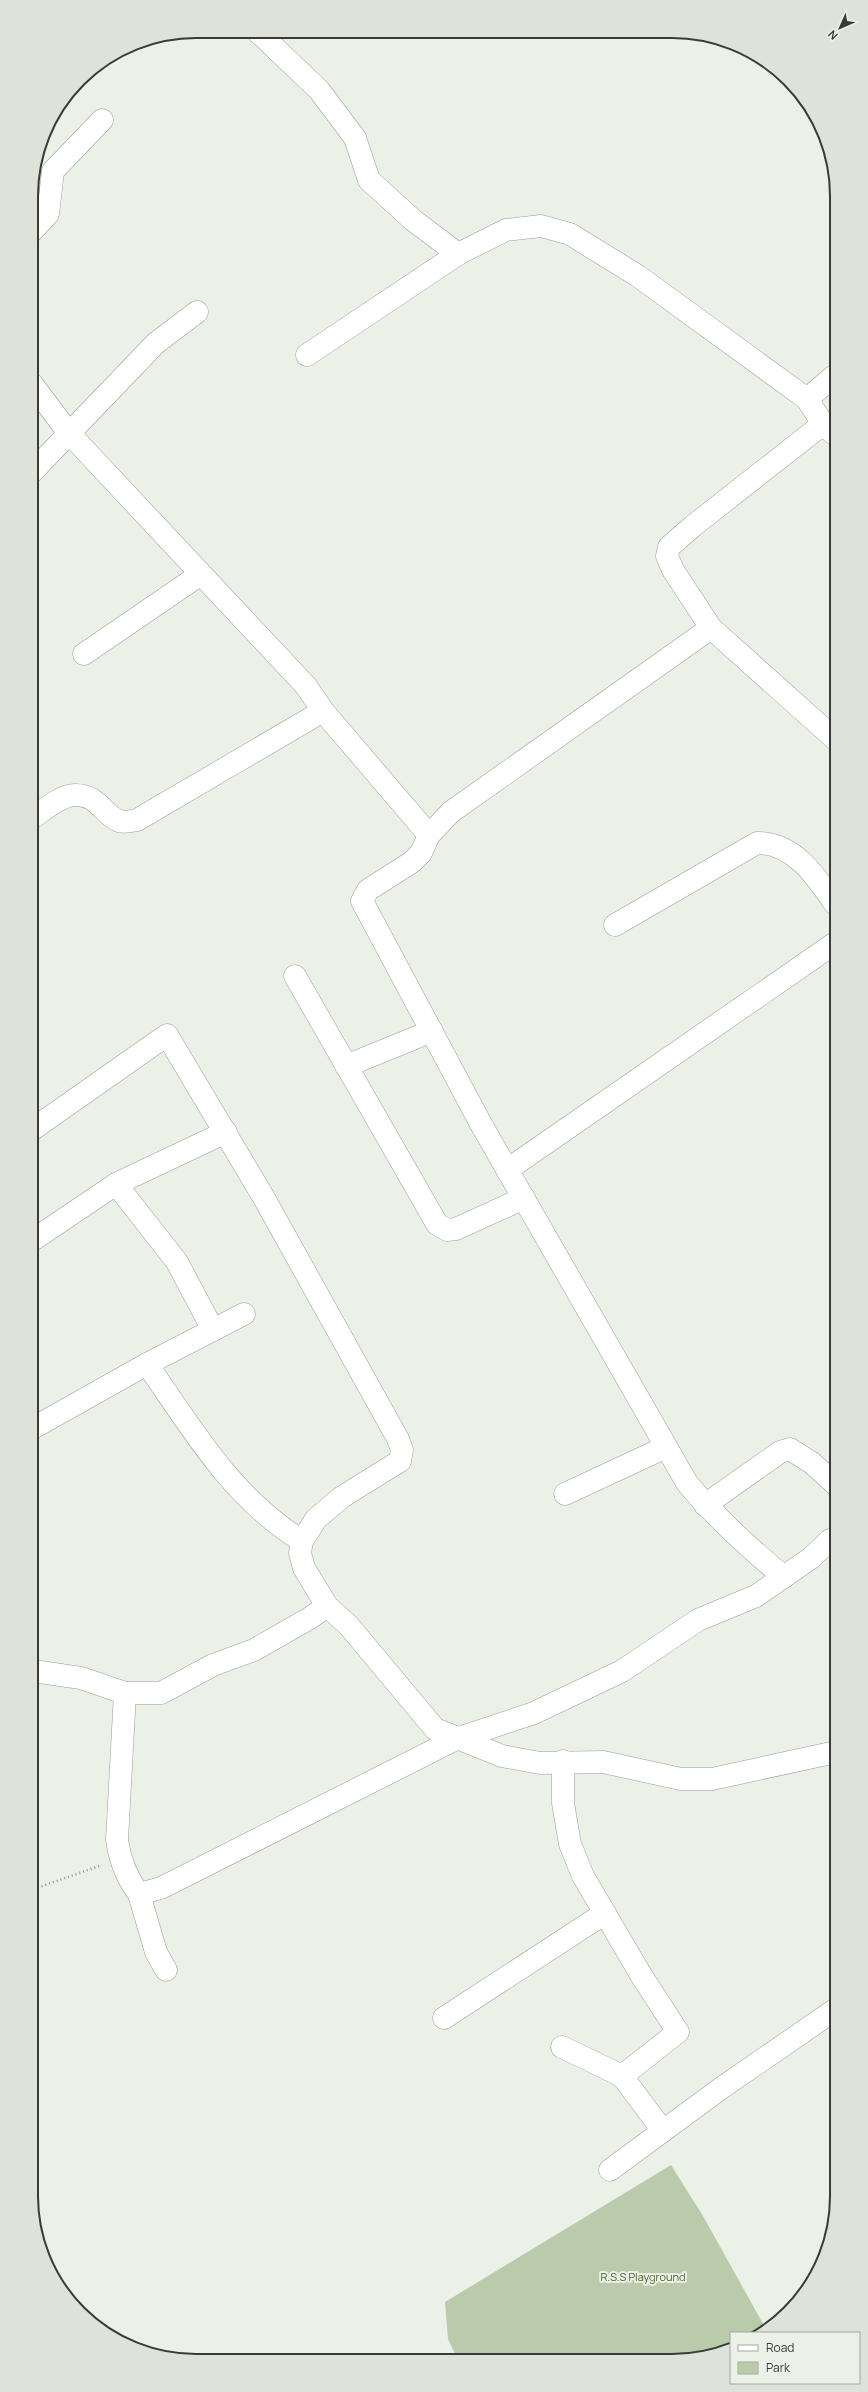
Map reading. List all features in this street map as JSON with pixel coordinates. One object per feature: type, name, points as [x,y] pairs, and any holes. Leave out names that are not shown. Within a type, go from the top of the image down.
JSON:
[{"type":"street","points":[[264,38],[319,90],[355,138],[369,180],[413,220],[458,254]]},
{"type":"street","points":[[38,225],[48,214],[53,171],[102,120]]},
{"type":"street","points":[[307,355],[458,254],[506,230],[541,226],[570,234],[638,276],[807,399],[828,429],[693,526],[669,547],[667,556],[673,570],[712,628],[830,734]]},
{"type":"street","points":[[38,465],[68,432],[156,343],[197,312]]},
{"type":"street","points":[[807,399],[830,379]]},
{"type":"street","points":[[38,392],[68,432],[306,686],[323,711],[429,834]]},
{"type":"street","points":[[84,654],[201,574]]},
{"type":"street","points":[[712,628],[451,812],[429,834],[421,853],[412,862],[368,890],[362,902],[508,1170],[687,1483],[705,1505],[740,1541],[784,1577]]},
{"type":"street","points":[[38,814],[62,799],[75,795],[89,798],[100,803],[109,815],[120,822],[137,820],[323,711]]},
{"type":"street","points":[[615,925],[745,848],[757,843],[770,843],[782,847],[797,857],[830,898]]},
{"type":"street","points":[[508,1170],[830,946]]},
{"type":"street","points":[[295,976],[437,1224],[442,1228],[456,1229],[524,1198]]},
{"type":"street","points":[[346,1066],[432,1031]]},
{"type":"street","points":[[38,1125],[167,1035],[226,1132],[398,1438],[402,1450],[400,1461],[342,1497],[316,1519],[302,1541],[300,1552],[304,1568],[326,1606],[354,1632],[435,1729],[456,1739],[502,1756],[540,1763],[562,1761],[603,1762],[681,1779],[712,1779],[830,1753]]},
{"type":"street","points":[[38,1237],[116,1184],[226,1132]]},
{"type":"street","points":[[116,1184],[177,1262],[213,1330]]},
{"type":"street","points":[[38,1425],[147,1364],[244,1314]]},
{"type":"street","points":[[147,1364],[210,1454],[241,1493],[277,1525],[302,1541]]},
{"type":"street","points":[[565,1494],[666,1446]]},
{"type":"street","points":[[705,1505],[780,1452],[790,1449],[812,1463],[830,1480]]},
{"type":"street","points":[[139,1894],[160,1888],[456,1739],[534,1713],[610,1677],[698,1620],[756,1596],[830,1543]]},
{"type":"street","points":[[38,1672],[81,1678],[125,1693],[161,1693],[213,1665],[254,1650],[310,1618],[326,1606]]},
{"type":"street","points":[[125,1693],[117,1840],[120,1861],[130,1882],[139,1894],[156,1952],[166,1970]]},
{"type":"street","points":[[562,1761],[563,1803],[570,1844],[583,1876],[641,1975],[678,2032],[622,2076]]},
{"type":"street","points":[[444,2018],[605,1913]]},
{"type":"street","points":[[610,2170],[720,2088],[830,2013]]},
{"type":"street","points":[[562,2047],[622,2076],[663,2131]]},
{"type":"path","points":[[38,1887],[72,1874],[120,1861]]},
{"type":"green space","name":"R.S.S Playground","points":[[671,2165],[703,2216],[763,2324],[752,2332],[730,2332],[730,2343],[723,2346],[682,2354],[455,2354],[448,2339],[445,2302]]}]
